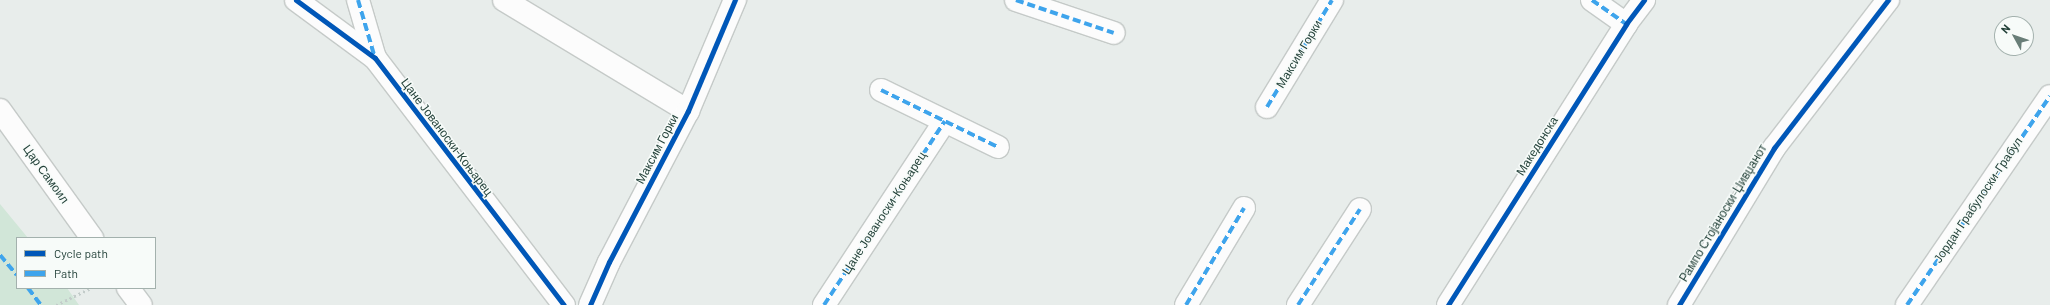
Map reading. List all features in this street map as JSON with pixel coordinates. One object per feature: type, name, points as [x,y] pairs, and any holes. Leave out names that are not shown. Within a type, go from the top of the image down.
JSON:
[{"type":"street","name":"Цане Јованоски-Коњарец","points":[[296,0],[375,58],[564,305]]},
{"type":"street","points":[[358,0],[375,58]]},
{"type":"street","name":"Максим Горки","points":[[504,0],[688,111]]},
{"type":"street","name":"Максим Горки","points":[[590,305],[609,262],[688,111],[735,0]]},
{"type":"street","points":[[1016,0],[1114,33]]},
{"type":"street","name":"Максим Горки","points":[[1267,107],[1332,0]]},
{"type":"street","points":[[1592,0],[1626,24]]},
{"type":"street","name":"Македонска","points":[[1448,305],[1626,24],[1644,0]]},
{"type":"street","name":"Рампо Стојаноски-Џивџанот","points":[[1679,305],[1774,148],[1888,0]]},
{"type":"street","points":[[881,90],[998,147]]},
{"type":"street","name":"Јордан Грабулоски-Грабул","points":[[1907,305],[2050,96]]},
{"type":"street","name":"Цар Самоил","points":[[0,110],[91,237]]},
{"type":"street","name":"Цане Јованоски-Коњарец","points":[[824,305],[945,121]]},
{"type":"street","points":[[1186,305],[1244,208]]},
{"type":"street","points":[[1298,305],[1360,209]]},
{"type":"street","points":[[129,289],[141,305]]},
{"type":"path","points":[[56,305],[89,289]]},
{"type":"green space","points":[[0,204],[27,237],[16,237],[16,289],[68,289],[79,305],[0,305]]},
{"type":"marked path","points":[[358,0],[375,58]]},
{"type":"marked path","points":[[1016,0],[1114,33]]},
{"type":"marked path","points":[[1267,107],[1332,0]]},
{"type":"marked path","points":[[1592,0],[1626,24]]},
{"type":"marked path","points":[[881,90],[998,147]]},
{"type":"marked path","points":[[1907,305],[2050,96]]},
{"type":"marked path","points":[[824,305],[945,121]]},
{"type":"marked path","points":[[1186,305],[1244,208]]},
{"type":"marked path","points":[[1298,305],[1360,209]]},
{"type":"marked path","points":[[0,255],[16,274]]},
{"type":"marked path","points":[[29,289],[41,305]]},
{"type":"cycle path","points":[[296,0],[375,58],[564,305]]},
{"type":"cycle path","points":[[590,305],[609,262],[688,111],[735,0]]},
{"type":"cycle path","points":[[1448,305],[1626,24],[1644,0]]},
{"type":"cycle path","points":[[1679,305],[1774,148],[1888,0]]}]
